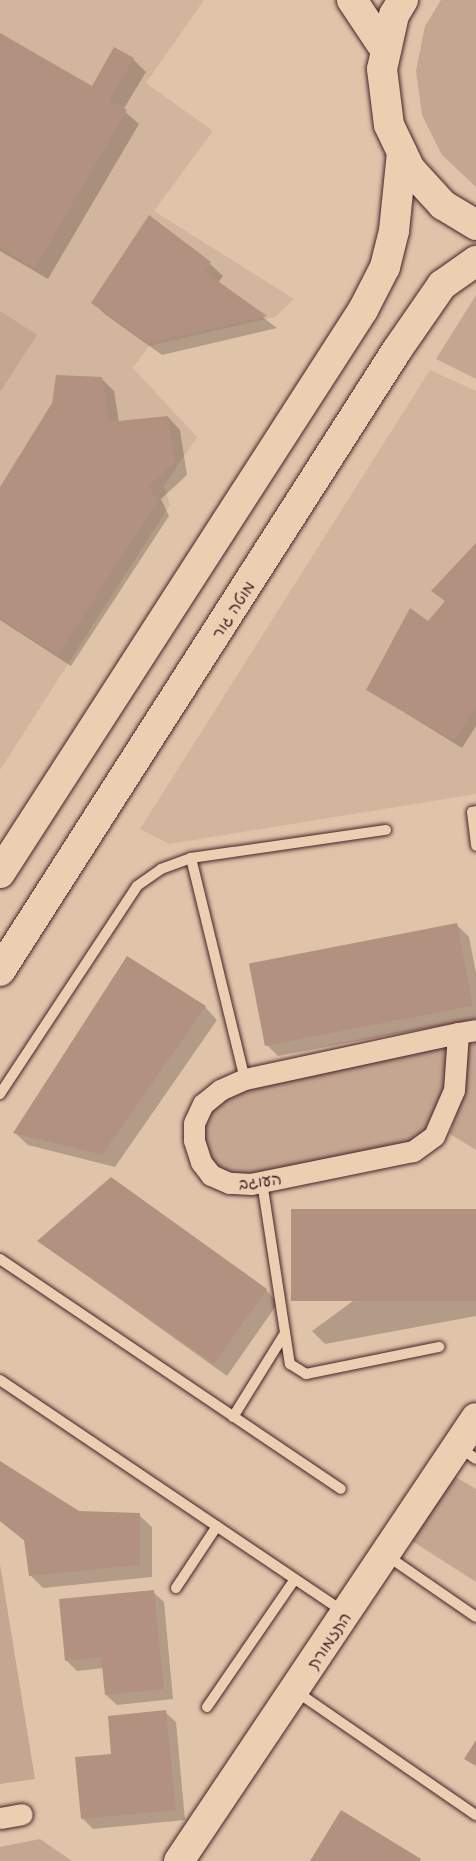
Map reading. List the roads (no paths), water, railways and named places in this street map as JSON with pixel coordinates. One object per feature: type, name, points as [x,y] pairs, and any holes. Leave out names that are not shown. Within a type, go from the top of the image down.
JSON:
[{"type":"main road","points":[[352,0],[386,51]]},
{"type":"main road","points":[[403,0],[394,15],[382,69],[389,125],[410,169],[443,205],[476,225]]},
{"type":"main road","points":[[0,873],[363,310],[385,267],[394,231],[402,152]]},
{"type":"main road","name":"מוטה גור","points":[[0,971],[397,350],[442,285],[476,261]]},
{"type":"main road","name":"התזמורת","points":[[179,1861],[345,1613],[386,1555],[467,1452],[476,1418]]},
{"type":"street","name":"העוגב","points":[[467,1032],[454,1090],[434,1136],[413,1151],[262,1182],[229,1183],[211,1174],[201,1162],[194,1140],[194,1123],[203,1104],[220,1090],[245,1079],[467,1032]]},
{"type":"street","points":[[0,1818],[22,1814]]},
{"type":"lane","points":[[476,811],[472,812],[476,846]]},
{"type":"lane","points":[[0,1094],[137,886],[161,869],[191,858],[386,830]]},
{"type":"lane","points":[[191,858],[245,1079]]},
{"type":"lane","points":[[262,1182],[290,1364],[306,1374],[439,1347]]},
{"type":"lane","points":[[0,1258],[340,1489]]},
{"type":"lane","points":[[233,1417],[285,1333]]},
{"type":"lane","points":[[0,1380],[345,1613]]},
{"type":"lane","points":[[176,1588],[217,1527]]},
{"type":"lane","points":[[386,1555],[476,1617]]},
{"type":"lane","points":[[207,1707],[295,1579]]},
{"type":"lane","points":[[294,1690],[476,1815]]}]
